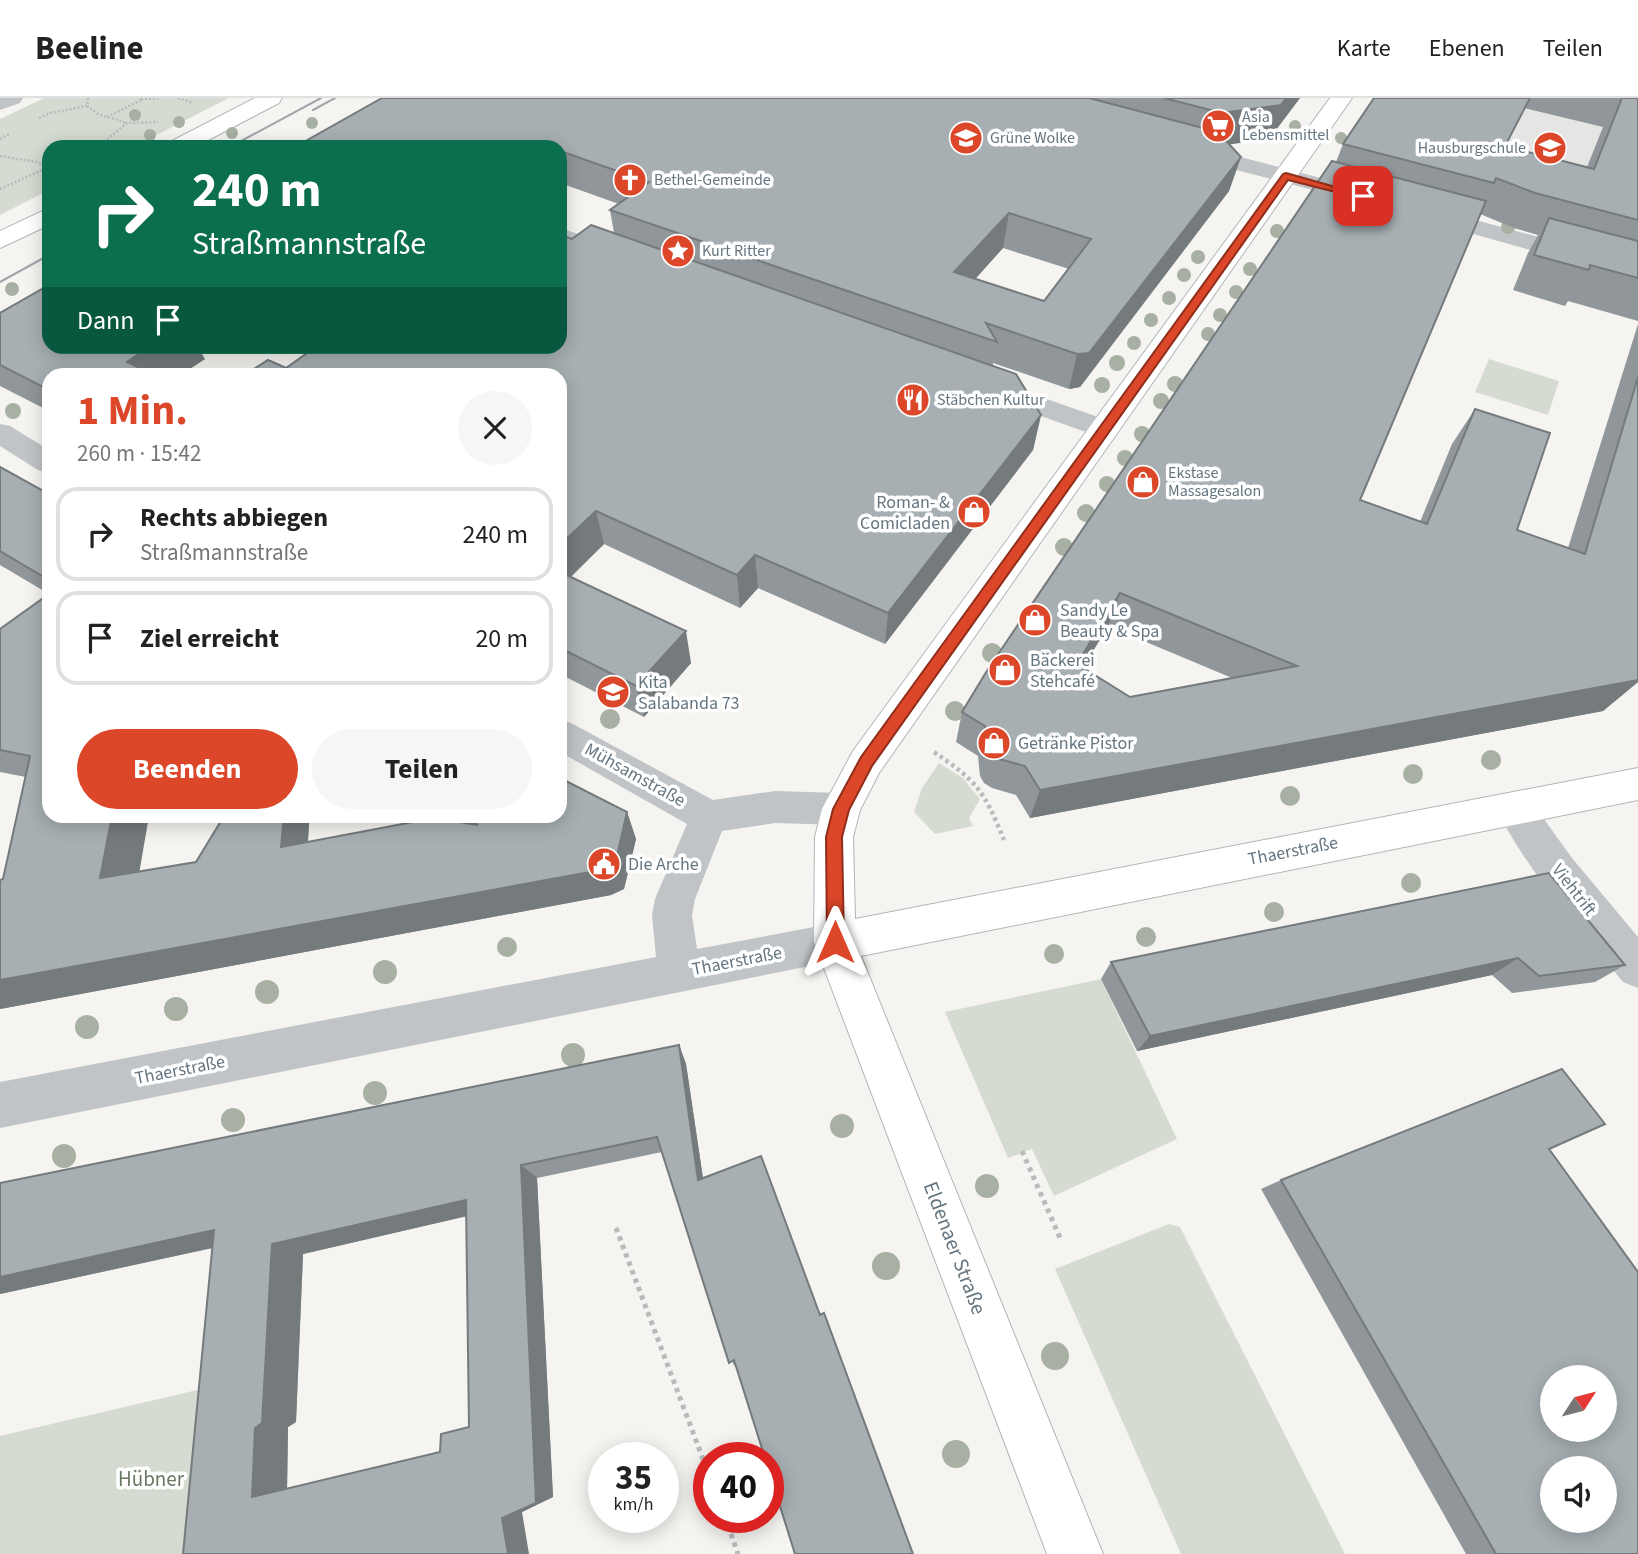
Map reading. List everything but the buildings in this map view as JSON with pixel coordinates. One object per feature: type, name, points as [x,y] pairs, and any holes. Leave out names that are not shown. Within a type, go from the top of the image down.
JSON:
[{"type":"street","points":[[0,104],[12,98]]},
{"type":"street","points":[[191,140],[271,98]]},
{"type":"street","points":[[835,942],[834,837],[841,809],[866,762],[1341,98]]},
{"type":"street","points":[[1162,144],[1401,206],[1638,272]]},
{"type":"street","points":[[0,241],[42,209]]},
{"type":"street","points":[[567,238],[649,267]]},
{"type":"street","points":[[960,378],[1105,430]]},
{"type":"street","points":[[0,433],[42,459]]},
{"type":"street","name":"Mühsamstraße","points":[[567,738],[709,817]]},
{"type":"street","name":"Thaerstraße","points":[[0,1105],[1638,784]]},
{"type":"street","points":[[678,972],[672,915],[675,898],[709,817],[775,807],[841,809]]},
{"type":"street","name":"Viehtrift","points":[[1515,808],[1558,870],[1638,968]]},
{"type":"street","name":"Eldenaer Straße","points":[[835,942],[1075,1554]]},
{"type":"path","points":[[87,106],[89,98]]},
{"type":"path","points":[[107,117],[141,99],[159,98]]},
{"type":"path","points":[[29,123],[50,113],[87,106],[107,117],[127,123]]},
{"type":"path","points":[[0,139],[9,134]]},
{"type":"path","points":[[0,156],[42,164]]},
{"type":"path","points":[[0,189],[42,170]]},
{"type":"path","points":[[934,752],[965,774],[987,798],[1003,840]]},
{"type":"path","points":[[1022,1151],[1061,1240]]},
{"type":"path","points":[[616,1228],[697,1442]]},
{"type":"path","points":[[730,1533],[738,1554]]},
{"type":"shaded area","name":"Hausburgschule","points":[[1382,98],[1638,98],[1638,193],[1397,131]]},
{"type":"green space","points":[[44,98],[229,98],[147,140],[42,140],[42,194],[0,215],[0,119]]},
{"type":"green space","points":[[1489,359],[1559,381],[1548,415],[1475,392]]},
{"type":"green space","points":[[939,763],[963,778],[980,799],[969,818],[973,826],[935,834],[914,812],[922,788]]},
{"type":"green space","points":[[1101,979],[1177,1139],[1054,1196],[1032,1149],[1008,1158],[945,1012]]},
{"type":"green space","points":[[1169,1224],[1180,1227],[1345,1554],[1181,1554],[1055,1269]]},
{"type":"green space","name":"Hübner","points":[[236,1381],[222,1554],[0,1554],[0,1436]]},
{"type":"tram line","points":[[243,140],[321,98]]},
{"type":"tram line","points":[[313,110],[335,98]]},
{"type":"tram line","points":[[0,282],[42,259]]},
{"type":"place","name":"Asia Lebensmittel","points":[[1218,126]]},
{"type":"place","name":"Grüne Wolke","points":[[966,138]]},
{"type":"place","name":"Hausburgschule","points":[[1550,148]]},
{"type":"place","name":"Bethel-Gemeinde","points":[[630,180]]},
{"type":"place","name":"Kurt Ritter","points":[[678,251]]},
{"type":"place","name":"Stäbchen Kultur","points":[[913,400]]},
{"type":"place","name":"Ekstase Massagesalon","points":[[1143,482]]},
{"type":"place","name":"Roman- & Comicladen","points":[[974,512]]},
{"type":"place","name":"Sandy Le Beauty & Spa","points":[[1035,620]]},
{"type":"place","name":"Bäckerei Stehcafé","points":[[1005,670]]},
{"type":"place","name":"Kita Salabanda 73","points":[[613,692]]},
{"type":"place","name":"Getränke Pistor","points":[[994,743]]},
{"type":"place","name":"Die Arche","points":[[604,864]]},
{"type":"route","points":[[835,942],[834,837],[841,809],[866,762],[1286,176],[1363,196]]}]
